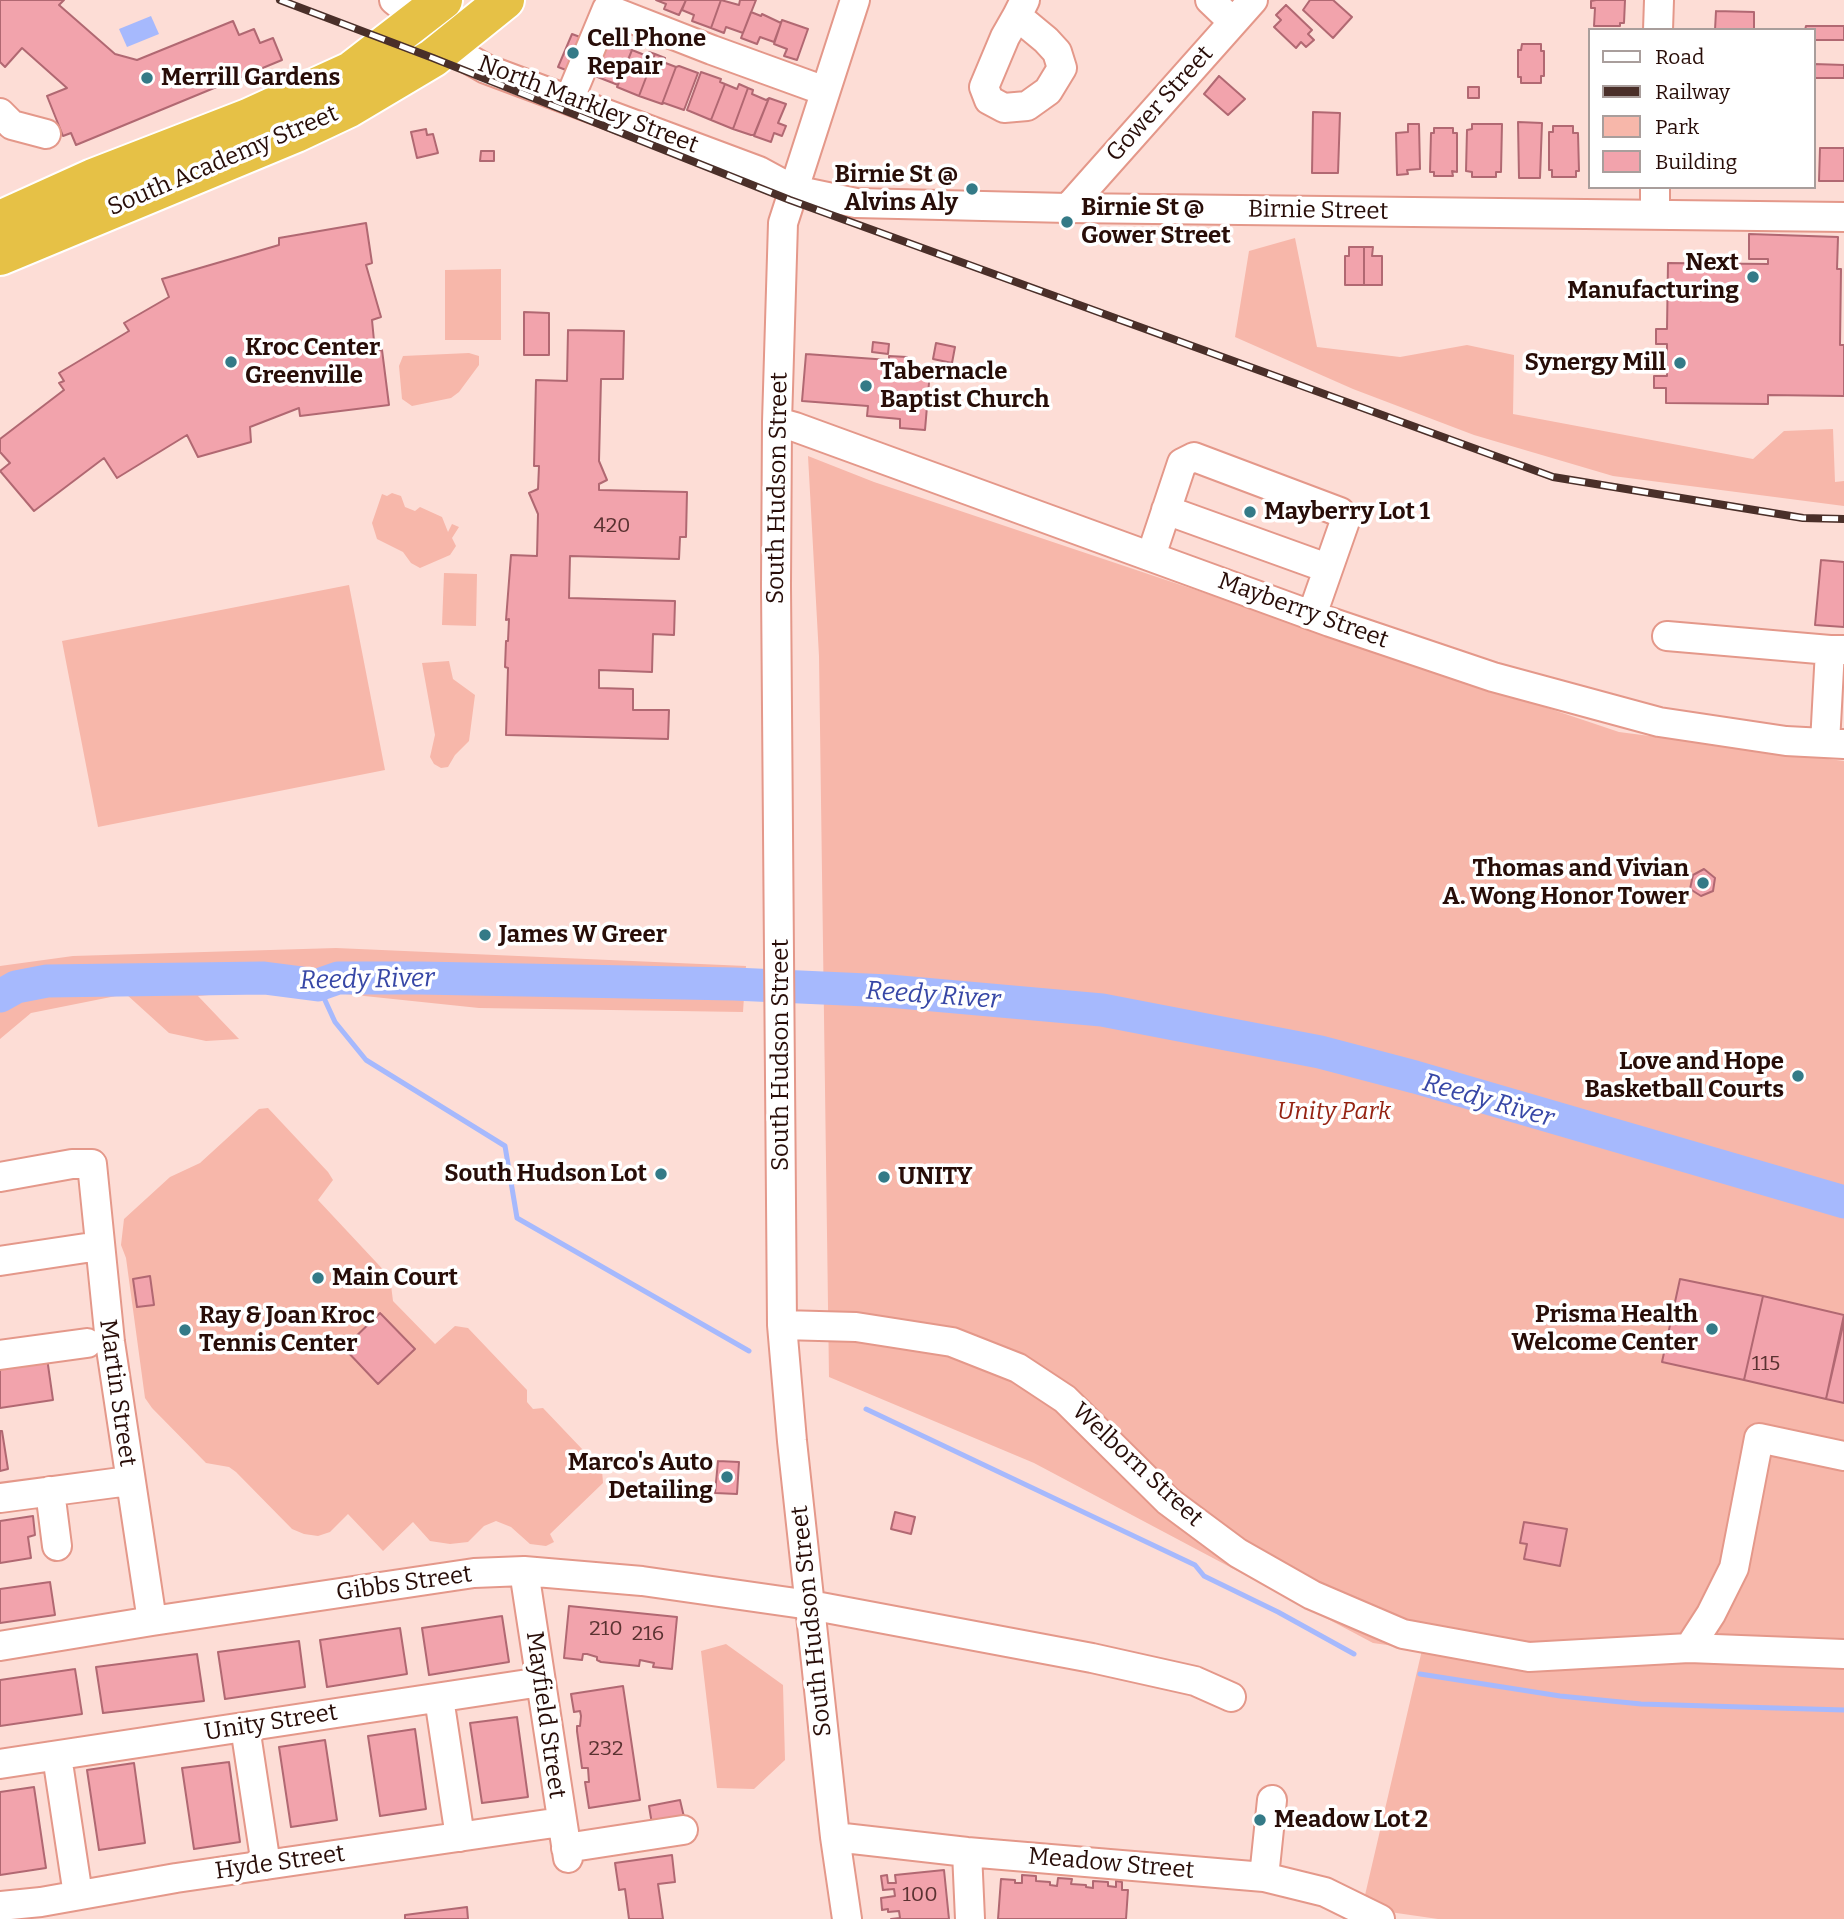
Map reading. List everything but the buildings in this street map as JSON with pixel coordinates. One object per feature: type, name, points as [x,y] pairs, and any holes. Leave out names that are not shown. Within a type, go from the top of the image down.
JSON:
[{"type":"highway","name":"South Academy Street","points":[[0,256],[296,133],[349,108],[433,58],[505,0]]},
{"type":"highway","name":"South Academy Street","points":[[0,220],[93,178],[248,118],[351,71],[418,7]]},
{"type":"street","points":[[1210,0],[1233,22]]},
{"type":"street","name":"Gower Street","points":[[1068,208],[1252,0]]},
{"type":"street","points":[[1658,28],[1659,0]]},
{"type":"street","name":"South Hudson Street","points":[[847,1919],[835,1837],[782,1325],[776,586],[777,422],[783,223],[825,91],[849,2]]},
{"type":"street","points":[[569,100],[609,4],[712,50],[825,91]]},
{"type":"street","name":"North Markley Street","points":[[418,7],[465,57],[486,69],[759,171],[794,190]]},
{"type":"street","points":[[0,113],[12,125],[46,134]]},
{"type":"street","name":"Birnie Street","points":[[794,190],[856,203],[1068,208],[1655,201],[1844,217]]},
{"type":"street","name":"Mayberry Street","points":[[777,422],[1312,615],[1493,677],[1659,722],[1760,738],[1834,744]]},
{"type":"street","points":[[1151,556],[1182,463],[1195,457],[1340,512],[1345,520],[1312,615]]},
{"type":"street","points":[[1166,510],[1327,568]]},
{"type":"street","points":[[1667,636],[1837,650],[1834,744]]},
{"type":"street","name":"Martin Street","points":[[0,1177],[72,1164],[92,1164],[99,1246],[129,1481],[152,1620]]},
{"type":"street","points":[[0,1261],[99,1246]]},
{"type":"street","name":"Welborn Street","points":[[782,1325],[856,1327],[952,1342],[1018,1368],[1065,1399],[1168,1501],[1238,1553],[1312,1595],[1403,1634],[1529,1657],[1689,1648],[1844,1654]]},
{"type":"street","points":[[0,1355],[87,1343]]},
{"type":"street","points":[[1689,1648],[1711,1614],[1734,1568],[1759,1438],[1844,1456]]},
{"type":"street","points":[[0,1498],[129,1481]]},
{"type":"street","points":[[50,1491],[57,1546]]},
{"type":"street","name":"Gibbs Street","points":[[0,1646],[152,1620],[474,1573],[524,1571],[642,1581],[810,1605],[1092,1658],[1195,1681],[1231,1697]]},
{"type":"street","name":"Mayfield Street","points":[[524,1571],[565,1843]]},
{"type":"street","name":"Unity Street","points":[[0,1764],[541,1682]]},
{"type":"street","points":[[439,1698],[460,1837]]},
{"type":"street","points":[[246,1727],[266,1865]]},
{"type":"street","points":[[57,1756],[78,1895]]},
{"type":"street","points":[[1264,1877],[1272,1800]]},
{"type":"street","name":"Hyde Street","points":[[0,1906],[41,1902],[460,1837],[565,1843],[683,1830]]},
{"type":"street","name":"Meadow Street","points":[[835,1837],[967,1852],[1264,1877],[1311,1888],[1334,1909],[1380,1919]]},
{"type":"street","points":[[967,1852],[970,1919]]},
{"type":"green space","points":[[1295,238],[1317,347],[1400,357],[1467,345],[1514,355],[1513,414],[1753,459],[1784,431],[1833,429],[1835,482],[1844,481],[1844,506],[1613,476],[1474,435],[1353,389],[1235,337],[1249,251]]},
{"type":"green space","points":[[501,269],[501,340],[445,340],[445,270]]},
{"type":"green space","points":[[469,353],[479,356],[479,365],[459,392],[451,398],[412,406],[402,399],[399,366],[403,356]]},
{"type":"green space","name":"Unity Park","points":[[808,456],[874,482],[1619,732],[1844,761],[1844,1919],[1438,1919],[1362,1908],[1422,1650],[1373,1643],[1034,1463],[829,1377],[819,656]]},
{"type":"green space","points":[[392,493],[401,496],[405,507],[415,511],[420,507],[442,517],[448,532],[452,524],[459,527],[452,538],[456,546],[450,555],[420,568],[411,563],[403,552],[377,539],[372,523],[382,494],[387,496]]},
{"type":"green space","points":[[444,573],[477,574],[476,626],[442,625]]},
{"type":"green space","points":[[349,585],[385,770],[98,827],[62,641]]},
{"type":"green space","points":[[449,661],[453,679],[475,695],[469,741],[448,767],[441,768],[434,764],[430,757],[435,735],[422,663]]},
{"type":"green space","points":[[336,948],[746,966],[743,1012],[479,1008],[288,988],[198,996],[239,1039],[206,1041],[169,1033],[126,994],[31,1013],[0,1039],[0,966],[73,956]]},
{"type":"green space","name":"Ray & Joan Kroc Tennis Center","points":[[268,1108],[328,1172],[333,1180],[318,1200],[390,1277],[393,1301],[435,1344],[455,1326],[468,1328],[527,1390],[527,1402],[533,1409],[543,1408],[602,1470],[603,1483],[550,1534],[554,1542],[546,1546],[530,1544],[511,1527],[496,1521],[484,1526],[468,1542],[450,1544],[430,1541],[413,1522],[383,1551],[348,1514],[330,1532],[318,1536],[304,1534],[292,1529],[236,1472],[229,1467],[206,1463],[145,1398],[126,1258],[121,1245],[124,1219],[170,1177],[200,1163],[259,1109]],"holes":[[[150,1276],[154,1304],[137,1307],[133,1279]],[[344,1348],[415,1349],[378,1384]]]},
{"type":"green space","points":[[726,1644],[783,1685],[785,1760],[754,1789],[717,1788],[701,1651]]},
{"type":"water","points":[[151,16],[159,34],[127,47],[119,29]]},
{"type":"waterway","name":"Reedy River","points":[[0,996],[16,987],[47,981],[264,978],[318,985],[338,978],[419,978],[734,984],[889,991],[1102,1010],[1320,1052],[1415,1077],[1844,1202]]},
{"type":"waterway","points":[[318,985],[335,1022],[366,1060],[505,1146],[517,1218],[749,1351]]},
{"type":"waterway","points":[[866,1409],[1195,1565],[1204,1576],[1278,1612],[1354,1654]]},
{"type":"waterway","points":[[1420,1674],[1560,1696],[1641,1704],[1844,1710]]},
{"type":"railway","points":[[280,0],[790,200],[1553,477],[1803,518],[1844,519]]},
{"type":"place","name":"Cell Phone Repair","points":[[573,53]]},
{"type":"place","name":"Merrill Gardens","points":[[147,78]]},
{"type":"place","name":"Birnie St @ Alvins Aly","points":[[972,189]]},
{"type":"place","name":"Birnie St @ Gower Street","points":[[1067,222]]},
{"type":"place","name":"Next Manufacturing","points":[[1753,277]]},
{"type":"place","name":"Kroc Center Greenville","points":[[231,362]]},
{"type":"place","name":"Synergy Mill","points":[[1680,363]]},
{"type":"place","name":"Tabernacle Baptist Church","points":[[866,386]]},
{"type":"place","name":"Mayberry Lot 1","points":[[1250,512]]},
{"type":"place","name":"Thomas and Vivian A. Wong Honor Tower","points":[[1703,883]]},
{"type":"place","name":"James W Greer","points":[[485,935]]},
{"type":"place","name":"Love and Hope Basketball Courts","points":[[1798,1076]]},
{"type":"place","name":"South Hudson Lot","points":[[661,1174]]},
{"type":"place","name":"UNITY","points":[[884,1177]]},
{"type":"place","name":"Main Court","points":[[318,1278]]},
{"type":"place","name":"Prisma Health Welcome Center","points":[[1712,1329]]},
{"type":"place","name":"Ray & Joan Kroc Tennis Center","points":[[185,1330]]},
{"type":"place","name":"Marco's Auto Detailing","points":[[727,1477]]},
{"type":"place","name":"Meadow Lot 2","points":[[1260,1820]]}]
